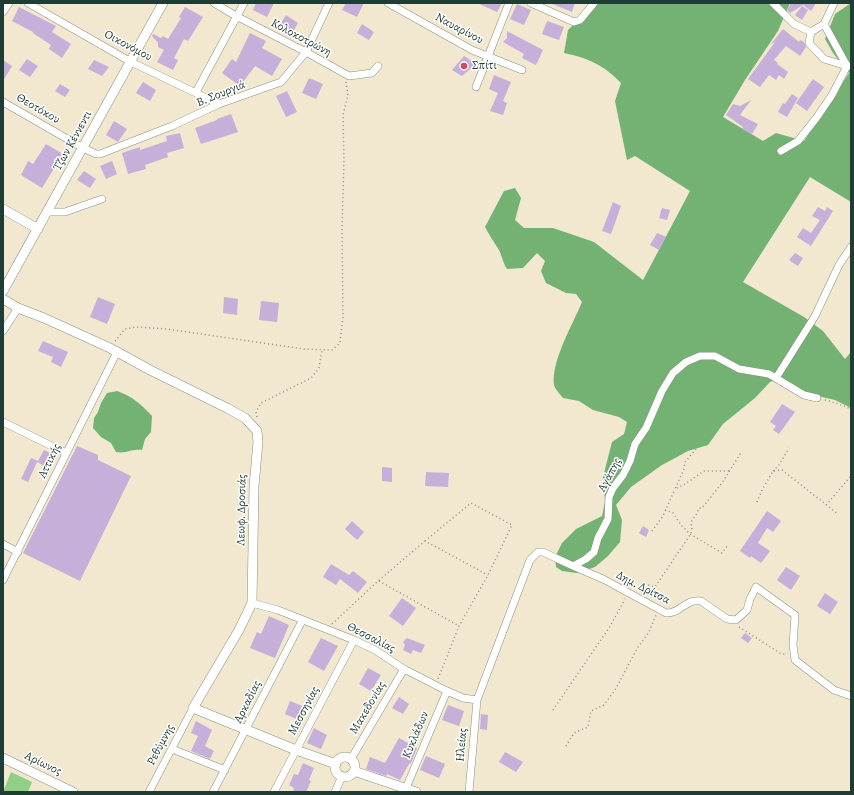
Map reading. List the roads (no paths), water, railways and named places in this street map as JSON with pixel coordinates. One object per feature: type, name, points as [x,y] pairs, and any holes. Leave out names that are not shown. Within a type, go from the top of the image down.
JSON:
[{"type":"street","points":[[3,12],[9,3]]},
{"type":"street","name":"Οικονόμου","points":[[28,3],[131,62],[219,104]]},
{"type":"street","name":"Τζων Κέννεντι","points":[[3,291],[163,3]]},
{"type":"street","name":"Κολοκοτρώνη","points":[[214,3],[346,74],[352,76],[371,74],[378,66]]},
{"type":"street","points":[[196,92],[244,3]]},
{"type":"street","name":"Β. Σουργιά","points":[[83,148],[96,154],[100,154],[172,126],[219,104],[281,82],[306,52],[329,3]]},
{"type":"street","name":"Ναυαρίνου","points":[[388,3],[472,50],[522,70]]},
{"type":"street","points":[[476,88],[509,3]]},
{"type":"street","points":[[531,3],[574,22],[580,20],[594,3]]},
{"type":"street","points":[[773,3],[794,24],[811,32]]},
{"type":"street","points":[[834,3],[824,24],[811,32],[809,43],[824,59],[849,66]]},
{"type":"street","points":[[824,24],[849,66]]},
{"type":"street","points":[[781,151],[798,141],[832,95],[849,66]]},
{"type":"street","name":"Θεοτόκου","points":[[3,102],[83,148]]},
{"type":"street","points":[[48,212],[66,212],[102,199]]},
{"type":"street","points":[[3,209],[38,229]]},
{"type":"street","points":[[776,378],[815,316],[839,265],[851,247]]},
{"type":"street","points":[[3,299],[18,308],[44,318],[113,350]]},
{"type":"street","points":[[3,331],[18,308]]},
{"type":"street","name":"Λεωφ. Δροσιάς","points":[[113,350],[245,418],[257,431],[258,442],[254,486],[252,604],[239,630],[193,708]]},
{"type":"street","name":"Αττικής","points":[[3,580],[66,453],[113,350]]},
{"type":"street","name":"Αγάπης","points":[[573,566],[586,559],[594,552],[598,538],[608,519],[609,497],[613,488],[623,475],[630,461],[635,444],[646,428],[662,391],[673,373],[686,362],[700,356],[715,356],[739,369],[756,371],[776,378],[804,395],[817,398]]},
{"type":"street","points":[[3,422],[66,453]]},
{"type":"street","points":[[3,544],[18,552]]},
{"type":"street","points":[[477,700],[530,560],[538,552],[543,552],[573,566]]},
{"type":"street","name":"Δημ. Δρίτσα","points":[[573,566],[603,579],[657,610],[666,613],[673,613],[688,603],[697,600],[701,601],[727,619],[736,620],[747,610],[756,587],[795,615],[793,645],[795,660],[834,690],[851,696]]},
{"type":"street","name":"Θεσσαλίας","points":[[252,604],[278,610],[302,621],[354,640],[375,650],[404,669],[447,691],[463,698],[477,700]]},
{"type":"street","name":"Αρκαδίας","points":[[213,792],[302,621]]},
{"type":"street","name":"Μεσσηνίας","points":[[274,792],[354,640]]},
{"type":"street","name":"Μακεδονίας","points":[[351,759],[404,669]]},
{"type":"street","name":"Κυκλάδων","points":[[406,788],[447,691]]},
{"type":"street","name":"Ηλείας","points":[[469,792],[477,700]]},
{"type":"street","points":[[193,708],[296,750],[336,764]]},
{"type":"street","name":"Ρεθύμνης","points":[[149,792],[193,708]]},
{"type":"street","points":[[172,749],[225,770]]},
{"type":"street","name":"Αρίωνος","points":[[3,758],[73,792]]},
{"type":"street","points":[[342,758],[351,759],[354,763],[354,771],[350,776],[342,776],[337,773],[336,764],[342,758]]},
{"type":"street","points":[[354,771],[416,792]]},
{"type":"street","points":[[335,792],[342,776]]},
{"type":"place","name":"Σπίτι","points":[[464,66]]}]
